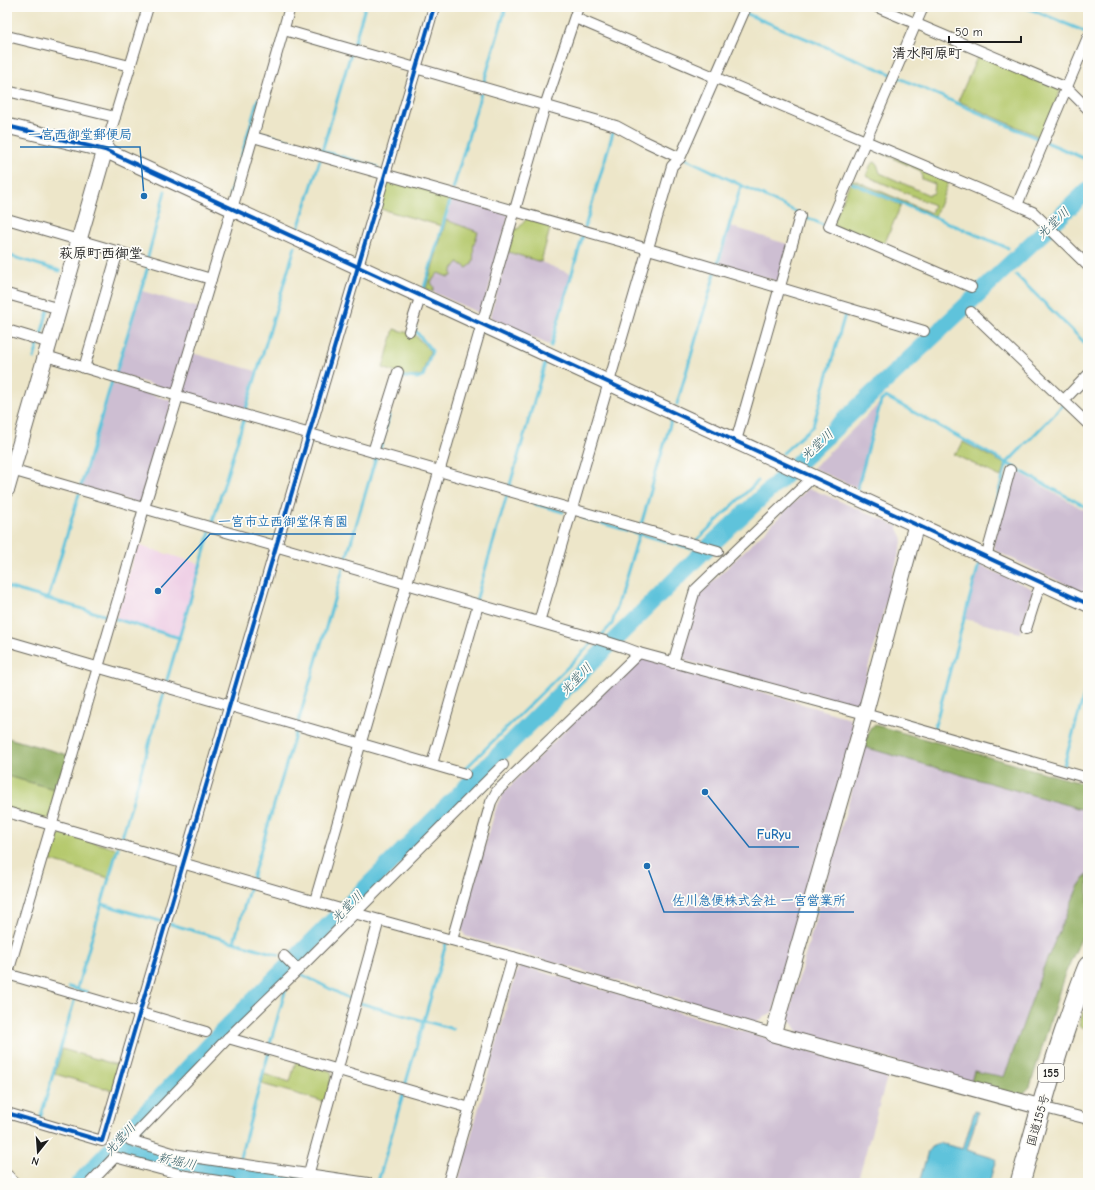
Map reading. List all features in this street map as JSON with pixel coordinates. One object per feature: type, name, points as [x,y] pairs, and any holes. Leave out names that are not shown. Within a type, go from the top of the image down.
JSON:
[{"type":"highway","name":"国道155号","points":[[1020,1183],[1058,1050],[1082,979],[1088,966]]},
{"type":"street","points":[[7,489],[10,470],[60,309],[105,150],[148,7]]},
{"type":"street","points":[[206,1032],[7,975],[178,396],[177,392],[232,209],[290,7]]},
{"type":"street","points":[[7,1113],[103,1141],[357,266],[434,7]]},
{"type":"street","points":[[315,901],[545,106],[578,7]]},
{"type":"street","points":[[539,622],[672,166],[680,158],[746,7]]},
{"type":"street","points":[[877,7],[1067,88],[1088,109]]},
{"type":"street","points":[[923,7],[829,226],[971,287]]},
{"type":"street","points":[[575,18],[1033,212],[1088,266]]},
{"type":"street","points":[[284,30],[616,126],[680,158]]},
{"type":"street","points":[[7,36],[130,66]]},
{"type":"street","points":[[1017,205],[1088,37]]},
{"type":"street","points":[[7,91],[115,117]]},
{"type":"street","points":[[7,126],[105,150],[1088,604]]},
{"type":"street","points":[[253,137],[647,249],[924,331]]},
{"type":"street","points":[[736,441],[800,216]]},
{"type":"street","points":[[7,219],[211,279]]},
{"type":"street","points":[[84,368],[118,251]]},
{"type":"street","points":[[7,294],[60,309]]},
{"type":"street","points":[[409,331],[421,295]]},
{"type":"street","points":[[971,312],[1088,424]]},
{"type":"street","points":[[7,330],[84,368],[718,551]]},
{"type":"street","points":[[373,452],[398,372]]},
{"type":"street","points":[[1064,400],[1088,375]]},
{"type":"street","points":[[10,470],[601,640],[673,663],[865,714],[1088,778]]},
{"type":"street","points":[[986,557],[1010,470]]},
{"type":"street","points":[[673,663],[695,590],[807,474]]},
{"type":"street","points":[[774,1034],[865,714],[916,525]]},
{"type":"street","points":[[1026,629],[1042,583]]},
{"type":"street","points":[[432,764],[478,605]]},
{"type":"street","points":[[7,641],[466,774]]},
{"type":"street","points":[[452,940],[492,802],[497,791],[639,653]]},
{"type":"street","points":[[368,1183],[308,1178],[179,1155],[130,1140],[228,1038],[503,765]]},
{"type":"street","points":[[7,812],[774,1034],[1088,1119]]},
{"type":"street","points":[[308,1178],[336,1070],[379,920]]},
{"type":"street","points":[[284,956],[298,970]]},
{"type":"street","points":[[448,1183],[513,958]]},
{"type":"street","points":[[228,1038],[470,1108]]},
{"type":"street","points":[[142,1164],[148,1146]]},
{"type":"street","points":[[90,1183],[115,1157],[142,1164],[182,1180],[231,1183]]},
{"type":"street","points":[[7,1178],[12,1183]]},
{"type":"shaded area","points":[[453,198],[509,214],[483,311],[479,313],[426,289]]},
{"type":"shaded area","points":[[730,226],[790,245],[779,282],[720,264]]},
{"type":"shaded area","points":[[508,252],[541,262],[571,274],[549,345],[491,318],[490,316]]},
{"type":"shaded area","points":[[142,291],[199,308],[173,391],[117,374]]},
{"type":"shaded area","points":[[192,353],[256,371],[244,412],[184,395],[180,391]]},
{"type":"shaded area","points":[[113,383],[170,400],[172,404],[143,502],[140,504],[82,487]]},
{"type":"shaded area","points":[[880,403],[857,488],[813,468]]},
{"type":"shaded area","points":[[1013,469],[1088,512],[1088,595],[996,551],[993,545]]},
{"type":"shaded area","points":[[808,489],[814,490],[897,526],[903,539],[859,702],[853,705],[686,661],[681,653],[699,595]]},
{"type":"shaded area","points":[[137,545],[200,564],[179,637],[116,618]]},
{"type":"shaded area","points":[[980,565],[1031,588],[1033,592],[1020,633],[965,619]]},
{"type":"shaded area","points":[[645,657],[849,718],[855,728],[773,1012],[755,1022],[465,936],[461,926],[497,805],[505,791],[633,662]]},
{"type":"shaded area","points":[[864,747],[1088,811],[1088,873],[1078,887],[1043,969],[1004,1077],[974,1071],[971,1082],[800,1034],[788,1016]]},
{"type":"shaded area","points":[[522,966],[888,1074],[857,1183],[458,1183],[517,970]]},
{"type":"green space","points":[[979,53],[1061,89],[1042,138],[958,101]]},
{"type":"green space","points":[[866,146],[950,179],[935,216],[851,181],[852,179],[931,213],[934,205],[866,176],[871,164],[875,162],[880,173],[929,195],[934,193],[935,184],[922,179],[921,171]]},
{"type":"green space","points":[[390,179],[450,197],[442,226],[377,208],[386,180]]},
{"type":"green space","points":[[850,183],[901,205],[883,247],[836,227],[833,222]]},
{"type":"green space","points":[[527,218],[551,225],[541,262],[508,252],[514,230],[519,228]]},
{"type":"green space","points":[[446,220],[478,232],[474,244],[473,260],[467,268],[458,262],[452,270],[452,276],[448,277],[438,273],[431,282],[434,288],[433,292],[426,289]]},
{"type":"green space","points":[[394,329],[413,333],[430,351],[422,375],[411,377],[383,368]]},
{"type":"green space","points":[[963,442],[1005,464],[1001,477],[953,454],[959,450]]},
{"type":"green space","points":[[875,725],[1088,785],[1088,811],[864,747],[870,729]]},
{"type":"green space","points":[[8,738],[68,755],[58,790],[7,776]]},
{"type":"green space","points":[[7,776],[58,790],[50,817],[46,820],[7,809]]},
{"type":"green space","points":[[53,830],[117,849],[109,878],[45,859]]},
{"type":"green space","points":[[1088,873],[1088,924],[1064,976],[1030,1087],[1020,1097],[971,1082],[974,1071],[1004,1077],[1043,969],[1078,887]]},
{"type":"green space","points":[[1083,1012],[1088,1014],[1088,1029],[1079,1026]]},
{"type":"green space","points":[[62,1049],[121,1066],[114,1091],[55,1074]]},
{"type":"green space","points":[[296,1061],[330,1071],[332,1075],[325,1102],[262,1084],[264,1074],[290,1082]]},
{"type":"water","points":[[975,1110],[978,1113],[967,1150],[996,1159],[989,1183],[919,1183],[928,1151],[933,1145],[939,1143],[963,1149]]},
{"type":"waterway","points":[[353,47],[365,7]]},
{"type":"waterway","points":[[483,85],[506,7]]},
{"type":"waterway","points":[[731,7],[741,11]]},
{"type":"waterway","points":[[1025,7],[1086,32]]},
{"type":"waterway","points":[[747,14],[891,74]]},
{"type":"waterway","points":[[322,151],[351,53]]},
{"type":"waterway","points":[[897,77],[1041,140]]},
{"type":"waterway","points":[[453,189],[482,90]]},
{"type":"waterway","points":[[230,195],[258,99]]},
{"type":"waterway","points":[[585,227],[614,129]]},
{"type":"waterway","points":[[261,133],[377,167]]},
{"type":"waterway","points":[[1046,142],[1088,160]]},
{"type":"waterway","points":[[683,157],[825,226],[826,225]]},
{"type":"waterway","points":[[298,229],[320,160]]},
{"type":"waterway","points":[[852,183],[1008,248]]},
{"type":"waterway","points":[[717,266],[741,186]]},
{"type":"waterway","name":"光堂川","points":[[79,1183],[220,1034],[702,553],[1088,190]]},
{"type":"waterway","points":[[148,257],[165,191]]},
{"type":"waterway","points":[[424,288],[451,198]]},
{"type":"waterway","points":[[551,346],[583,235]]},
{"type":"waterway","points":[[246,409],[295,247]]},
{"type":"waterway","name":"光堂川","points":[[1015,251],[1021,253]]},
{"type":"waterway","points":[[7,255],[60,271]]},
{"type":"waterway","points":[[116,373],[149,263]]},
{"type":"waterway","name":"光堂川","points":[[1007,267],[1011,270]]},
{"type":"waterway","points":[[677,404],[715,273]]},
{"type":"waterway","points":[[1016,275],[1088,346]]},
{"type":"waterway","points":[[41,335],[48,310]]},
{"type":"waterway","points":[[783,453],[813,426],[846,311]]},
{"type":"waterway","points":[[400,380],[404,377],[417,378],[423,376],[432,351],[414,329],[415,327]]},
{"type":"waterway","points":[[929,329],[938,332]]},
{"type":"waterway","points":[[34,358],[39,342]]},
{"type":"waterway","points":[[509,488],[545,363]]},
{"type":"waterway","points":[[81,486],[112,381]]},
{"type":"waterway","points":[[857,490],[881,401],[886,397],[1088,508]]},
{"type":"waterway","points":[[994,509],[1007,463],[1063,405]]},
{"type":"waterway","points":[[380,449],[389,416]]},
{"type":"waterway","points":[[212,524],[244,419]]},
{"type":"waterway","points":[[641,525],[671,421]]},
{"type":"waterway","points":[[345,563],[376,457]]},
{"type":"waterway","points":[[697,540],[758,481]]},
{"type":"waterway","points":[[48,599],[79,494]]},
{"type":"waterway","points":[[476,601],[507,495]]},
{"type":"waterway","points":[[535,504],[563,512]]},
{"type":"waterway","points":[[583,518],[690,548]]},
{"type":"waterway","points":[[166,683],[210,532]]},
{"type":"waterway","points":[[600,637],[612,624],[639,534]]},
{"type":"waterway","name":"光堂川","points":[[695,550],[702,553]]},
{"type":"waterway","points":[[934,729],[979,564]]},
{"type":"waterway","points":[[298,723],[343,569]]},
{"type":"waterway","points":[[7,587],[107,616]]},
{"type":"waterway","points":[[116,619],[180,638]]},
{"type":"waterway","points":[[464,770],[593,642]]},
{"type":"waterway","points":[[1064,765],[1088,681]]},
{"type":"waterway","points":[[121,841],[165,689]]},
{"type":"waterway","points":[[252,879],[297,728]]},
{"type":"waterway","points":[[77,989],[118,847]]},
{"type":"waterway","points":[[234,942],[250,886]]},
{"type":"waterway","points":[[102,904],[163,922]]},
{"type":"waterway","points":[[170,924],[279,955]]},
{"type":"waterway","points":[[405,1086],[446,944]]},
{"type":"waterway","points":[[299,973],[352,1000]]},
{"type":"waterway","points":[[269,1047],[287,985]]},
{"type":"waterway","points":[[69,987],[87,992]]},
{"type":"waterway","points":[[40,1119],[75,998]]},
{"type":"waterway","points":[[360,1003],[453,1029]]},
{"type":"waterway","points":[[239,1161],[269,1052]]},
{"type":"waterway","points":[[378,1182],[404,1091]]},
{"type":"waterway","name":"新堀川","points":[[116,1144],[137,1152],[166,1160],[311,1183]]},
{"type":"cycle path","points":[[7,1113],[102,1141],[434,7]]},
{"type":"cycle path","points":[[7,126],[105,150],[1088,604]]},
{"type":"place","name":"一宮西御堂郵便局","points":[[144,196]]},
{"type":"place","name":"一宮市立西御堂保育園","points":[[158,591]]},
{"type":"place","name":"FuRyu","points":[[705,792]]},
{"type":"place","name":"佐川急便株式会社 一宮営業所","points":[[647,866]]},
{"type":"district","name":"清水阿原町","points":[[927,53]]},
{"type":"district","name":"萩原町西御堂","points":[[101,253]]}]
